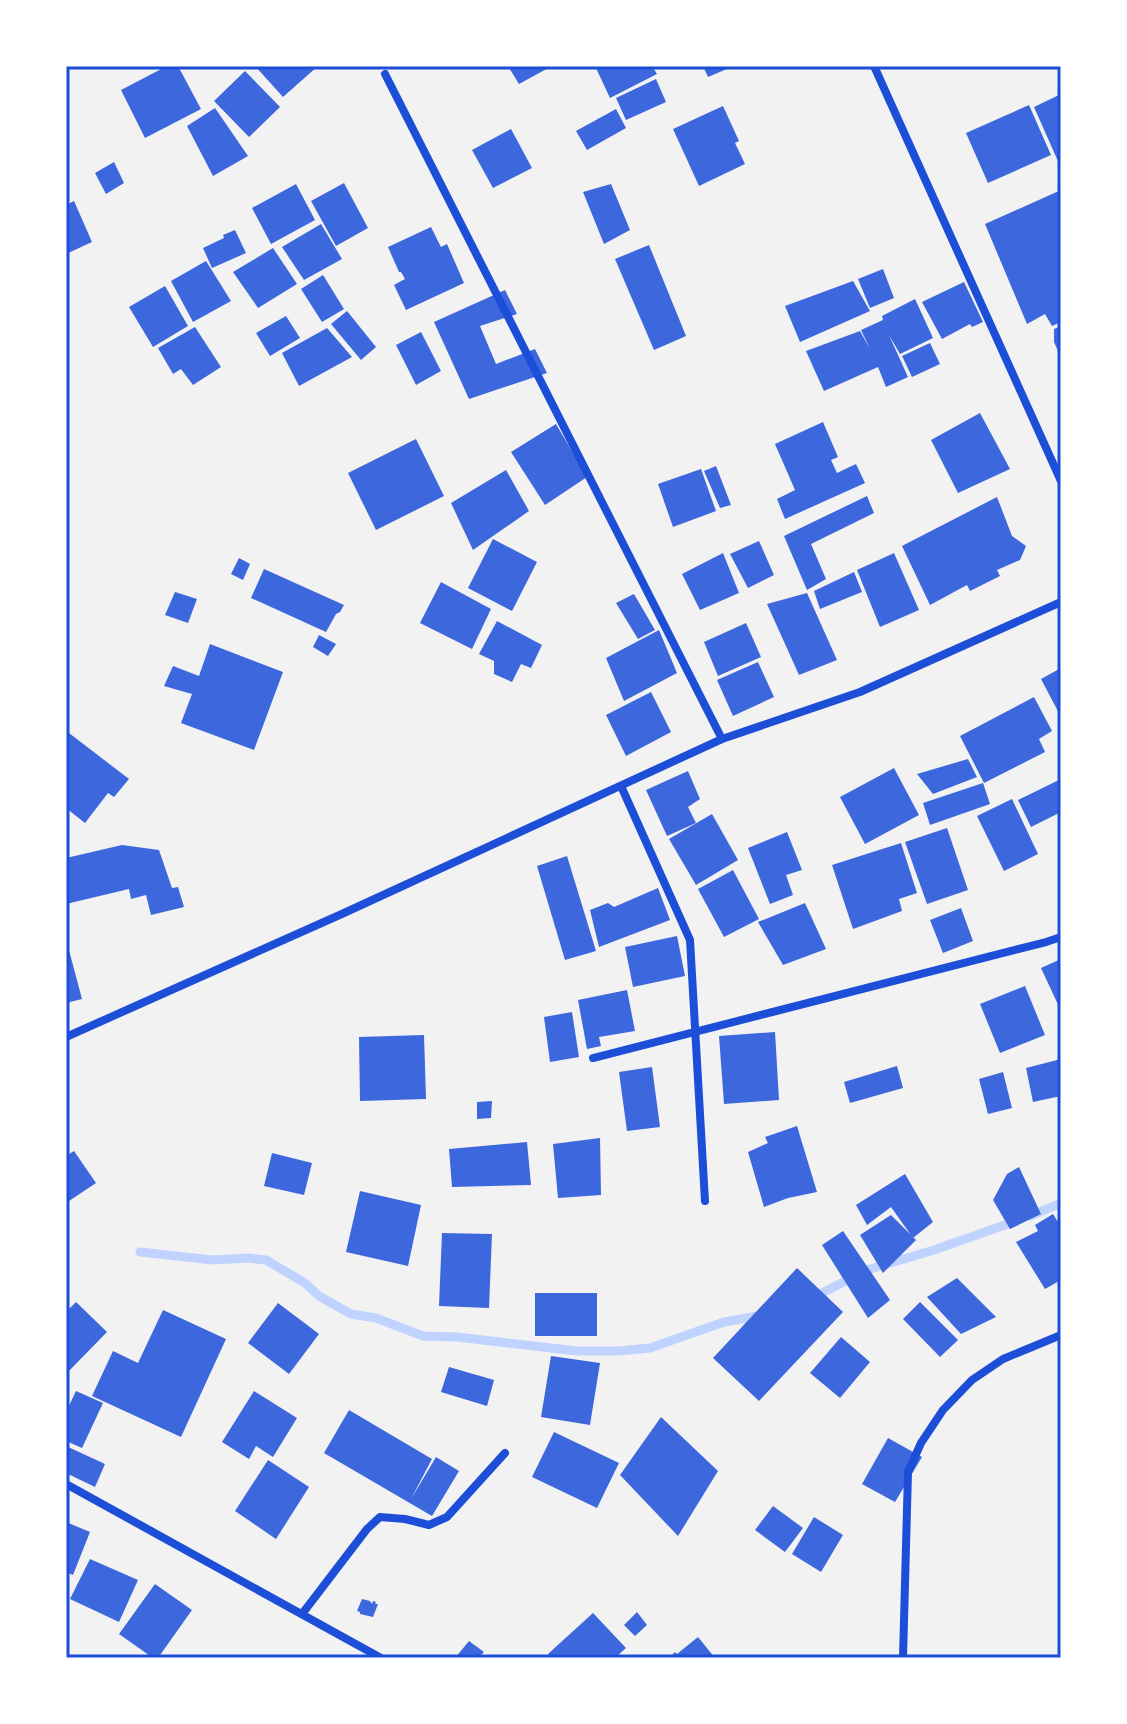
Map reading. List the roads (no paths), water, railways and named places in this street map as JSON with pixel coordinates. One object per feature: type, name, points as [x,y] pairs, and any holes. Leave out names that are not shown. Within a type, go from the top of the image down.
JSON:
[{"type":"street","points":[[874,66],[1061,481]]},
{"type":"street","points":[[385,74],[722,739]]},
{"type":"street","points":[[66,1037],[722,739],[860,692],[1061,602]]},
{"type":"street","points":[[621,786],[690,940],[705,1201]]},
{"type":"street","points":[[593,1058],[1061,937]]},
{"type":"street","points":[[903,1658],[908,1472],[921,1443],[943,1410],[972,1380],[1003,1359],[1061,1335]]},
{"type":"street","points":[[302,1614],[367,1529],[380,1517],[429,1525],[447,1517],[505,1453]]},
{"type":"street","points":[[66,1484],[381,1658]]},
{"type":"waterway","points":[[1030,1216],[1061,1203]]},
{"type":"waterway","points":[[814,1297],[867,1270],[1016,1221]]},
{"type":"waterway","points":[[140,1252],[213,1260],[266,1260],[351,1314],[376,1318],[423,1336],[577,1351],[619,1351],[650,1348],[724,1322],[763,1315]]}]
